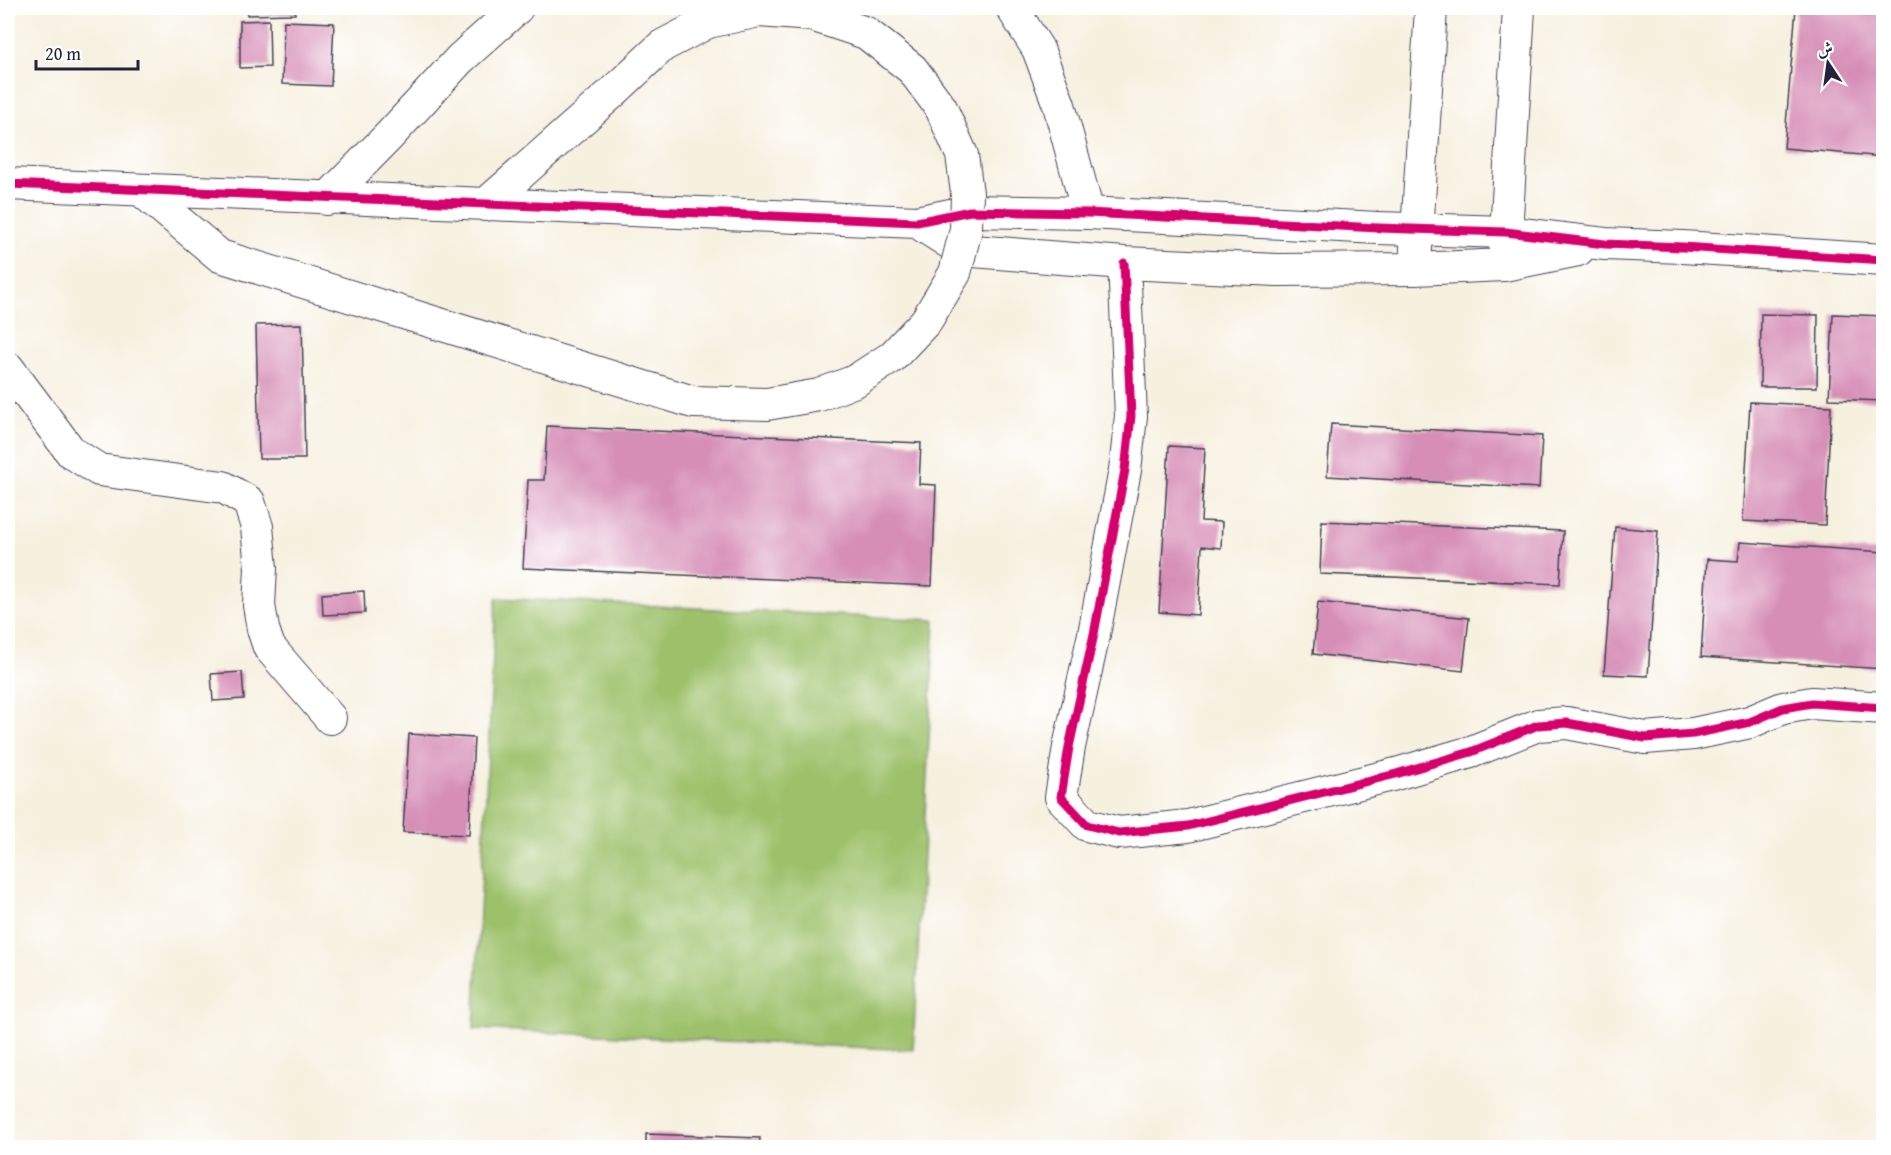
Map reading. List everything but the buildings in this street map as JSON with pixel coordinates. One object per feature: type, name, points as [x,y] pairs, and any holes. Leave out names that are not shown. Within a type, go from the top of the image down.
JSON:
[{"type":"street","points":[[327,199],[460,59],[517,8]]},
{"type":"street","points":[[1012,8],[1038,49],[1059,105],[1088,213]]},
{"type":"street","points":[[1414,269],[1431,8]]},
{"type":"street","points":[[1504,265],[1519,8]]},
{"type":"street","points":[[141,190],[220,256],[693,402],[767,404],[819,395],[855,381],[892,357],[927,321],[955,273],[966,229],[967,193],[962,155],[941,108],[912,69],[866,33],[813,15],[759,11],[708,22],[662,46],[485,205]]},
{"type":"street","points":[[8,184],[916,222],[969,211],[1212,218],[1418,230],[1506,232],[1605,244],[1683,246],[1884,260]]},
{"type":"street","points":[[1211,267],[1212,218]]},
{"type":"street","points":[[916,222],[962,250],[1124,263],[1277,270],[1414,269],[1504,265],[1605,244]]},
{"type":"street","points":[[1124,263],[1131,416],[1125,470],[1094,634],[1069,747],[1061,798],[1087,825],[1119,833],[1188,826],[1396,774],[1471,752],[1538,725],[1566,723],[1645,738],[1693,734],[1750,722],[1783,708],[1812,703],[1884,708]]},
{"type":"street","points":[[8,368],[71,453],[99,470],[222,487],[249,502],[256,527],[261,568],[259,605],[269,647],[330,718]]},
{"type":"green space","points":[[496,598],[935,620],[913,1050],[474,1029]]},
{"type":"cycle path","points":[[8,184],[917,222],[970,211],[1088,213],[1378,228],[1506,232],[1605,244],[1884,260]]},
{"type":"cycle path","points":[[1124,263],[1131,416],[1125,470],[1061,797],[1087,825],[1119,833],[1188,826],[1396,774],[1471,752],[1538,725],[1567,723],[1645,738],[1693,734],[1750,722],[1783,708],[1812,703],[1884,708]]}]
